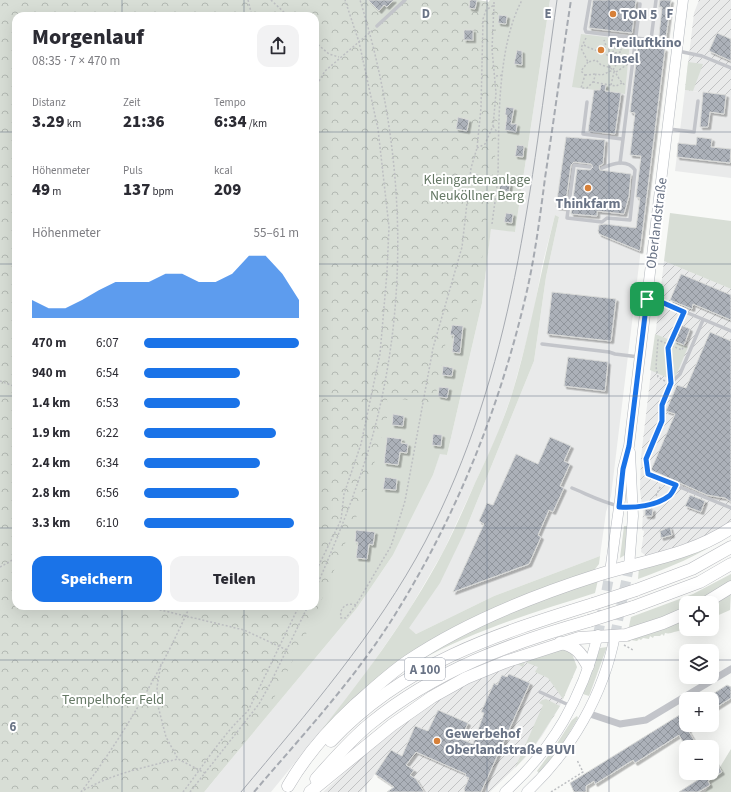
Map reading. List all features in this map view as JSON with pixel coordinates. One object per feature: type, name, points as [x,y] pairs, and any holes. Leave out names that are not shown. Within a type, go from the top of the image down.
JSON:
[{"type":"highway","points":[[286,789],[299,767],[329,731],[381,682],[407,662],[445,638],[500,611],[553,590],[610,572],[659,560],[691,549],[731,528]]},
{"type":"highway","name":"A 100","points":[[286,789],[338,734],[384,695],[449,655],[477,643],[636,590],[692,569],[731,547]]},
{"type":"highway","name":"A 100","points":[[305,792],[370,724],[406,697],[461,666],[510,645],[633,607],[700,582],[731,564]]},
{"type":"highway","points":[[716,596],[731,587]]},
{"type":"highway","points":[[310,792],[392,724],[432,697],[486,670],[560,643],[583,637],[615,635],[640,631],[679,616]]},
{"type":"highway","points":[[560,643],[569,644],[578,650],[588,666]]},
{"type":"street","name":"Oberlandstraße","points":[[610,572],[623,469],[629,446],[683,0]]},
{"type":"street","name":"Oberlandstraße","points":[[629,446],[633,508],[629,567]]},
{"type":"street","points":[[523,776],[533,790],[561,755],[587,713],[608,664],[615,635]]},
{"type":"street","points":[[505,792],[523,776],[550,743],[572,706],[598,636]]},
{"type":"street","points":[[572,706],[587,713],[620,724],[646,720],[731,669]]},
{"type":"street","points":[[514,783],[523,792]]},
{"type":"lane","points":[[377,26],[405,0]]},
{"type":"lane","points":[[590,0],[585,29],[586,32],[651,40],[677,47],[731,68]]},
{"type":"lane","points":[[651,40],[656,0]]},
{"type":"lane","points":[[620,163],[631,62],[640,4]]},
{"type":"lane","points":[[667,128],[694,132],[698,101]]},
{"type":"lane","points":[[587,102],[583,134],[622,139]]},
{"type":"lane","points":[[590,167],[574,165],[567,218],[602,222],[607,218],[630,220],[635,170],[630,165],[615,162],[602,168]]},
{"type":"lane","points":[[647,299],[659,301],[731,330]]},
{"type":"lane","points":[[703,320],[680,374],[671,383],[662,405],[662,421],[646,459],[648,474],[731,508]]},
{"type":"lane","points":[[542,344],[609,352],[640,358]]},
{"type":"lane","points":[[572,488],[619,507],[633,508],[653,503],[670,496],[676,485]]},
{"type":"lane","points":[[540,692],[572,706]]},
{"type":"path","points":[[248,0],[251,12]]},
{"type":"path","points":[[271,0],[284,12]]},
{"type":"path","points":[[319,565],[341,520],[344,494],[361,444],[382,338],[388,226],[379,137],[359,42],[345,0]]},
{"type":"path","points":[[319,581],[346,517],[373,434],[386,372],[395,308],[398,236],[396,178],[392,137],[382,82],[370,32],[360,0]]},
{"type":"path","points":[[477,148],[485,144],[493,126],[496,76],[492,49],[494,0]]},
{"type":"path","points":[[492,224],[498,177],[498,133],[503,75],[513,16],[522,0]]},
{"type":"path","points":[[356,605],[351,603],[343,607],[340,610],[341,618],[346,618],[356,605],[391,546],[400,520],[433,348],[462,247],[471,168],[477,148],[481,108],[483,19],[486,10],[494,5]]},
{"type":"path","points":[[319,81],[325,71],[339,57],[370,32]]},
{"type":"path","points":[[586,32],[584,44],[581,48],[588,62]]},
{"type":"path","points":[[601,51],[606,46],[603,34]]},
{"type":"path","points":[[611,85],[618,61],[614,54],[621,52],[620,41]]},
{"type":"path","points":[[610,68],[610,57],[617,45],[623,43],[633,48]]},
{"type":"path","points":[[584,44],[592,50],[601,51],[610,57]]},
{"type":"path","points":[[629,44],[638,48]]},
{"type":"path","points":[[319,45],[329,54],[339,57]]},
{"type":"path","points":[[585,75],[581,71],[588,62],[596,60],[600,65],[615,71],[622,83],[628,87]]},
{"type":"path","points":[[585,75],[602,75],[615,71],[631,62]]},
{"type":"path","points":[[585,75],[581,88],[587,88],[593,82],[596,74]]},
{"type":"path","points":[[496,76],[503,75]]},
{"type":"path","points":[[593,82],[616,86],[622,83]]},
{"type":"path","points":[[493,126],[498,133]]},
{"type":"path","points":[[684,312],[670,345],[671,383],[658,377],[656,367],[658,340],[670,345],[682,350],[686,340],[694,343]]},
{"type":"path","points":[[0,381],[12,386]]},
{"type":"path","points":[[653,503],[663,480]]},
{"type":"path","points":[[0,567],[12,560]]},
{"type":"path","points":[[161,610],[244,630],[287,650]]},
{"type":"path","points":[[82,791],[119,737],[161,663],[188,610]]},
{"type":"path","points":[[182,792],[235,723],[248,711],[297,610]]},
{"type":"path","points":[[190,792],[255,709],[270,684],[306,610]]},
{"type":"path","points":[[624,645],[633,650]]},
{"type":"path","points":[[161,663],[157,687],[158,706],[166,737],[178,759],[205,773]]},
{"type":"path","points":[[82,791],[109,777],[178,759]]},
{"type":"path","points":[[551,792],[583,772],[577,760]]},
{"type":"shaded area","points":[[550,0],[671,0],[611,496],[606,512],[600,556],[494,596],[416,634],[408,628],[465,531],[534,361],[546,277],[559,217],[555,215],[542,266],[532,321],[512,394],[497,436],[443,552],[408,612],[357,686],[271,792],[204,792],[357,608],[393,555],[433,475],[440,453],[447,455],[482,303],[491,228],[515,232]]},
{"type":"shaded area","points":[[699,0],[731,0],[731,96],[685,90],[694,13]]},
{"type":"shaded area","points":[[685,90],[731,96],[731,178],[675,171]]},
{"type":"shaded area","points":[[664,261],[731,289],[731,526],[716,535],[648,557],[641,552],[644,531],[642,530],[643,513],[640,490],[641,457]]},
{"type":"shaded area","points":[[524,659],[577,667],[560,706],[542,736],[524,759],[490,792],[400,792],[375,774],[361,792],[323,792],[365,754],[413,715],[439,697],[485,675]]},
{"type":"green space","name":"Tempelhofer Feld","points":[[0,0],[477,0],[489,2],[490,0],[504,0],[498,10],[495,39],[502,43],[495,158],[476,306],[449,325],[434,404],[394,398],[387,399],[388,414],[365,496],[319,606],[319,12],[12,12],[12,610],[317,610],[265,716],[204,792],[0,792]]},
{"type":"green space","name":"Kleingartenanlage Neuköllner Berg","points":[[477,0],[489,2],[490,0],[550,0],[515,232],[491,229],[482,303],[447,455],[440,454],[433,475],[393,555],[357,608],[204,792],[193,792],[312,610],[319,610],[319,591]]},
{"type":"green space","points":[[581,34],[630,40],[625,94],[572,87]]},
{"type":"green space","points":[[688,62],[703,64],[693,91],[685,90]]},
{"type":"green space","points":[[670,213],[731,221],[731,289],[664,261]]},
{"type":"green space","points":[[555,215],[559,217],[546,277],[534,361],[465,531],[440,583],[409,628],[416,634],[494,596],[600,556],[599,564],[592,573],[465,623],[311,743],[365,674],[414,602],[443,552],[460,518],[495,439],[512,394]]},
{"type":"green space","points":[[655,334],[688,347],[675,378],[670,379],[650,370]]},
{"type":"green space","points":[[624,526],[627,526],[625,555],[620,558]]},
{"type":"green space","points":[[726,536],[727,537],[716,544],[695,555],[672,566],[638,579],[639,568]]},
{"type":"green space","points":[[731,574],[731,582],[710,596],[688,596]]},
{"type":"green space","points":[[598,580],[595,593],[483,631],[419,661],[441,646],[516,608]]},
{"type":"green space","points":[[731,592],[730,610],[719,615],[719,600]]},
{"type":"green space","points":[[679,599],[679,612],[628,631],[631,617]]},
{"type":"green space","points":[[679,621],[679,631],[665,633],[664,636],[662,634],[660,636],[654,636],[653,638],[650,636],[649,639],[643,638],[637,641],[631,640],[629,642],[626,640]]},
{"type":"green space","points":[[607,647],[589,696],[583,694],[600,648]]},
{"type":"green space","points":[[566,649],[571,651],[577,667],[563,699],[548,678],[535,672],[538,667],[525,662],[523,667],[515,663],[541,653]]},
{"type":"green space","points":[[546,699],[560,706],[533,748],[515,768],[543,705],[539,703]]},
{"type":"green space","points":[[577,716],[578,718],[562,745],[539,773],[537,771],[572,720]]},
{"type":"green space","points":[[731,749],[731,792],[705,792],[710,785],[708,781],[719,780],[719,769]]},
{"type":"building","points":[[368,0],[394,0],[387,7],[384,5],[379,11]]},
{"type":"building","points":[[470,0],[477,0],[475,9],[469,8]]},
{"type":"building","name":"TON 5","points":[[593,0],[636,0],[632,33],[589,28]]},
{"type":"building","points":[[660,0],[671,0],[666,37],[659,36],[662,7],[659,7]]},
{"type":"building","points":[[499,15],[507,16],[506,24],[498,23]]},
{"type":"building","points":[[464,30],[473,30],[473,40],[464,40]]},
{"type":"building","points":[[717,33],[731,39],[731,61],[709,51]]},
{"type":"building","points":[[638,46],[665,49],[640,251],[599,234],[598,231],[599,225],[605,224],[636,228],[640,198],[636,197],[641,156],[630,155],[635,113],[630,112]]},
{"type":"building","points":[[517,50],[522,51],[522,65],[514,64]]},
{"type":"building","points":[[601,84],[606,85],[605,91],[621,93],[615,134],[588,131],[594,90],[600,90]]},
{"type":"building","points":[[703,92],[726,95],[724,114],[710,112],[708,127],[700,127]]},
{"type":"building","points":[[506,107],[514,108],[511,124],[517,124],[516,132],[505,130],[507,115],[505,115]]},
{"type":"building","points":[[458,117],[469,120],[467,131],[456,129]]},
{"type":"building","points":[[566,137],[605,140],[603,164],[599,166],[600,170],[631,174],[629,196],[624,214],[597,211],[597,216],[571,214],[577,169],[590,170],[593,167],[591,164],[574,162],[571,165],[565,208],[556,207]]},
{"type":"building","points":[[697,137],[712,139],[711,147],[731,149],[730,163],[677,157],[678,143],[696,145]]},
{"type":"building","points":[[517,145],[524,146],[523,157],[515,156]]},
{"type":"building","points":[[500,183],[510,184],[509,192],[499,191]]},
{"type":"building","points":[[506,213],[513,214],[512,223],[504,222]]},
{"type":"building","points":[[681,274],[731,295],[731,320],[693,304],[692,309],[670,300]]},
{"type":"building","points":[[552,292],[616,299],[611,341],[547,334]]},
{"type":"building","points":[[452,325],[463,326],[460,353],[452,352],[454,335],[450,335]]},
{"type":"building","points":[[681,325],[690,329],[684,345],[674,341]]},
{"type":"building","points":[[710,332],[731,341],[731,502],[725,498],[707,495],[651,470],[675,414],[666,411],[677,385],[686,388]]},
{"type":"building","points":[[568,357],[608,362],[605,391],[564,386]]},
{"type":"building","points":[[443,366],[453,368],[452,376],[442,375]]},
{"type":"building","points":[[439,387],[449,388],[447,398],[438,396]]},
{"type":"building","points":[[393,414],[404,416],[403,426],[392,425]]},
{"type":"building","points":[[433,434],[442,435],[441,446],[432,445]]},
{"type":"building","points":[[387,437],[402,439],[401,443],[408,444],[407,453],[400,452],[398,465],[384,463]]},
{"type":"building","points":[[550,437],[571,446],[564,461],[570,464],[560,486],[564,488],[553,512],[549,510],[538,535],[541,537],[529,564],[453,592],[484,524],[479,521],[487,503],[493,505],[516,454],[538,464]]},
{"type":"building","points":[[385,477],[397,479],[396,490],[383,489]]},
{"type":"building","points":[[690,495],[705,501],[701,512],[685,506]]},
{"type":"building","points":[[645,509],[653,509],[652,516],[645,516]]},
{"type":"building","points":[[670,527],[672,535],[661,538],[660,531]]},
{"type":"building","points":[[356,530],[375,532],[373,545],[369,544],[367,559],[356,558],[358,542],[355,542]]},
{"type":"building","points":[[509,674],[530,683],[481,792],[465,792],[464,789],[469,778],[465,776],[466,774],[416,752],[406,765],[414,770],[410,775],[416,779],[424,792],[387,792],[394,787],[375,774],[391,750],[402,756],[415,726],[428,731],[438,710],[468,723],[461,739],[473,744],[484,713],[481,712],[494,683],[497,685],[502,675],[507,677]]},
{"type":"building","points":[[727,685],[731,687],[731,698],[719,706],[719,692],[716,692]]},
{"type":"building","points":[[679,715],[679,732],[689,732],[694,740],[682,740],[679,735],[635,763],[633,760],[595,784],[594,781],[586,786],[586,792],[574,792],[570,783]]},
{"type":"building","points":[[719,767],[722,772],[719,774]]},
{"type":"building","points":[[698,780],[710,780],[708,781],[710,785],[698,792],[679,792]]},
{"type":"tunnel","points":[[615,635],[629,567]]},
{"type":"tunnel","points":[[598,635],[610,572]]},
{"type":"tram line","points":[[241,792],[291,733],[363,641],[385,609],[425,542],[455,477],[480,411],[499,345],[515,277],[538,140],[557,0]]},
{"type":"railway","points":[[254,792],[308,730],[376,644],[414,583],[435,544],[455,504],[472,463],[503,380],[526,295],[537,236],[571,0]]},
{"type":"place","name":"TON 5","points":[[613,14]]},
{"type":"place","name":"Freiluftkino Insel","points":[[601,50]]},
{"type":"place","name":"Thinkfarm","points":[[588,188]]},
{"type":"place","name":"Gewerbehof Oberlandstraße BUVI","points":[[437,741]]},
{"type":"route","points":[[647,299],[659,301],[684,312],[668,348],[671,383],[662,405],[662,421],[646,459],[648,474],[676,485],[670,496],[653,503],[633,508],[619,507],[623,469],[629,446],[647,299]]}]
